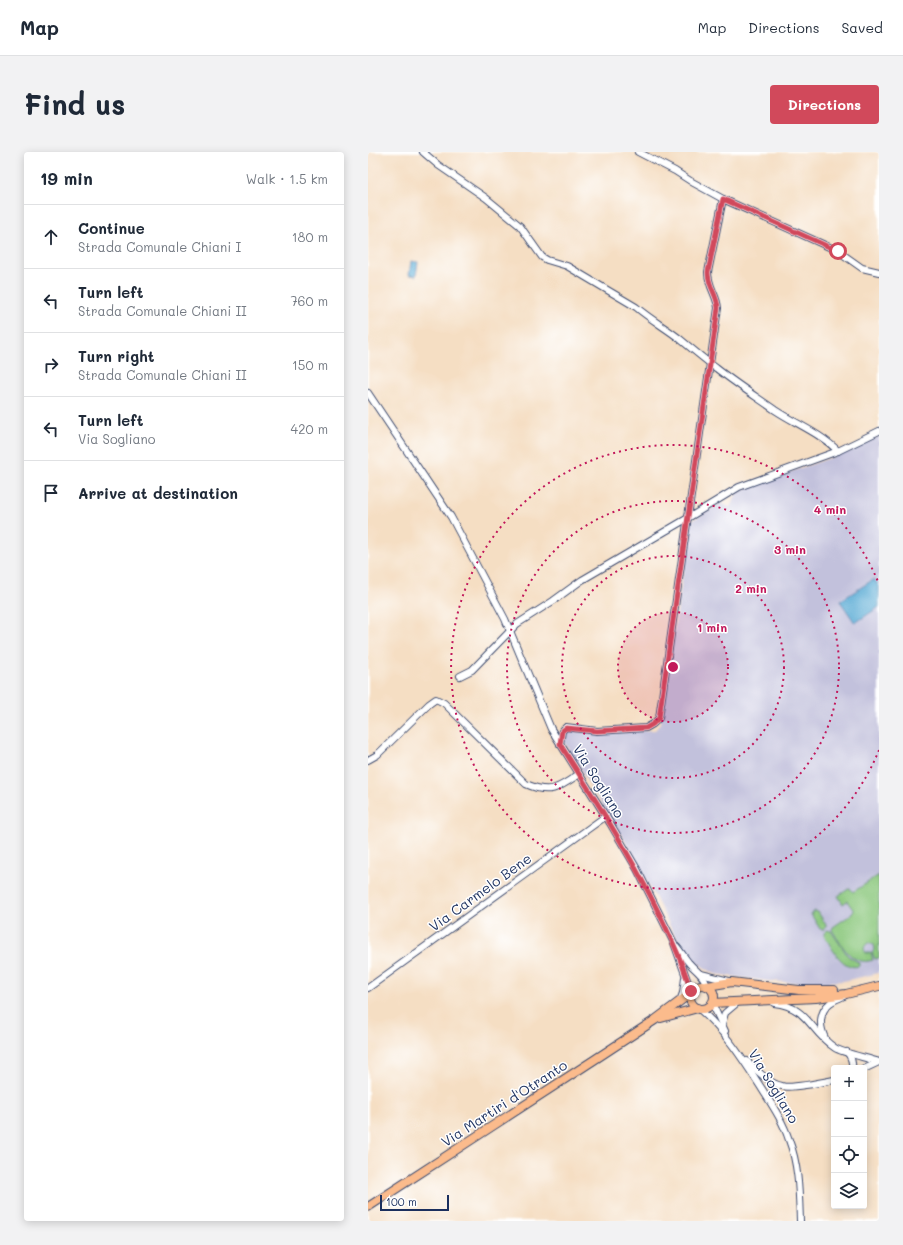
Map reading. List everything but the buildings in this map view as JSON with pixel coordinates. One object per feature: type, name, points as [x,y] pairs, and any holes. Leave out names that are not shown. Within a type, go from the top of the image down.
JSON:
[{"type":"main road","points":[[691,992],[696,986],[700,985],[707,986],[732,982],[799,990],[825,991],[875,987]]},
{"type":"main road","name":"Via Sogliano","points":[[707,986],[714,995],[712,1003]]},
{"type":"main road","points":[[698,1008],[706,1008],[712,1003],[816,998],[846,994],[875,987]]},
{"type":"main road","name":"Via Sogliano","points":[[691,992],[690,1000],[698,1008]]},
{"type":"main road","name":"Via Martiri d'Otranto","points":[[368,1207],[654,1020],[691,992]]},
{"type":"main road","name":"Via Martiri d'Otranto","points":[[654,1020],[675,1013],[698,1008]]},
{"type":"street","points":[[423,152],[438,165],[486,198],[520,226],[542,257],[567,266],[636,307],[777,411],[828,441],[838,451]]},
{"type":"street","points":[[638,152],[675,171],[723,199],[838,251],[862,268],[879,272]]},
{"type":"street","points":[[560,744],[562,731],[566,728],[597,731],[646,728],[659,718],[718,308],[718,303],[708,280],[708,272],[723,199]]},
{"type":"street","name":"Via Sogliano","points":[[368,393],[451,517],[505,619],[552,729],[637,869],[674,943],[691,992]]},
{"type":"street","points":[[460,676],[472,670],[518,624],[582,580],[739,487],[838,451],[879,430]]},
{"type":"street","points":[[368,760],[377,755],[436,699],[444,703],[526,784],[537,789],[549,790],[563,786],[580,774]]},
{"type":"street","name":"Via Carmelo Bene","points":[[368,988],[606,816]]},
{"type":"street","name":"Via Sogliano","points":[[674,943],[690,964],[706,980],[707,986]]},
{"type":"street","name":"Via Sogliano","points":[[680,1001],[683,993],[685,974]]},
{"type":"street","points":[[701,974],[732,982]]},
{"type":"street","points":[[827,1041],[822,1034],[820,1024],[825,1009],[831,1002],[861,990]]},
{"type":"street","points":[[752,1000],[783,1004],[793,1007],[802,1014],[819,1035],[835,1048],[879,1062]]},
{"type":"street","points":[[722,1024],[725,1013],[738,1001]]},
{"type":"street","name":"Via Sogliano","points":[[712,1003],[728,1038]]},
{"type":"street","name":"Via Sogliano","points":[[698,1008],[710,1018],[728,1038],[781,1120],[790,1140],[796,1163],[799,1186],[800,1221]]},
{"type":"street","points":[[847,1052],[851,1057],[852,1065]]},
{"type":"street","points":[[740,1055],[759,1072],[774,1083],[783,1087],[831,1080]]},
{"type":"street","points":[[867,1068],[879,1062]]},
{"type":"shaded area","points":[[879,436],[879,973],[844,981],[806,983],[767,981],[715,974],[697,963],[688,954],[673,932],[632,852],[584,776],[579,764],[575,762],[568,750],[569,748],[564,743],[565,732],[567,730],[599,734],[655,730],[660,724],[691,521],[721,503],[730,507],[737,493],[758,483],[850,451]]},
{"type":"green space","points":[[879,875],[879,958],[875,959],[872,953],[875,949],[874,945],[868,943],[864,950],[866,953],[871,953],[873,960],[859,960],[853,958],[848,953],[832,930],[833,927],[854,911],[847,901],[843,904],[838,896],[850,888],[853,892]]},
{"type":"green space","points":[[815,911],[818,912],[826,925],[823,930],[820,929],[811,914]]},
{"type":"green space","points":[[827,930],[831,931],[848,956],[859,963],[859,966],[853,967],[842,961],[824,935]]},
{"type":"water","points":[[411,261],[418,262],[416,276],[409,275]]},
{"type":"water","points":[[874,579],[879,586],[879,607],[855,623],[840,601]]},
{"type":"route","points":[[691,991],[674,943],[637,869],[560,744],[562,731],[566,728],[597,731],[646,728],[659,718],[718,308],[718,303],[708,280],[708,272],[723,199],[838,251]]}]
